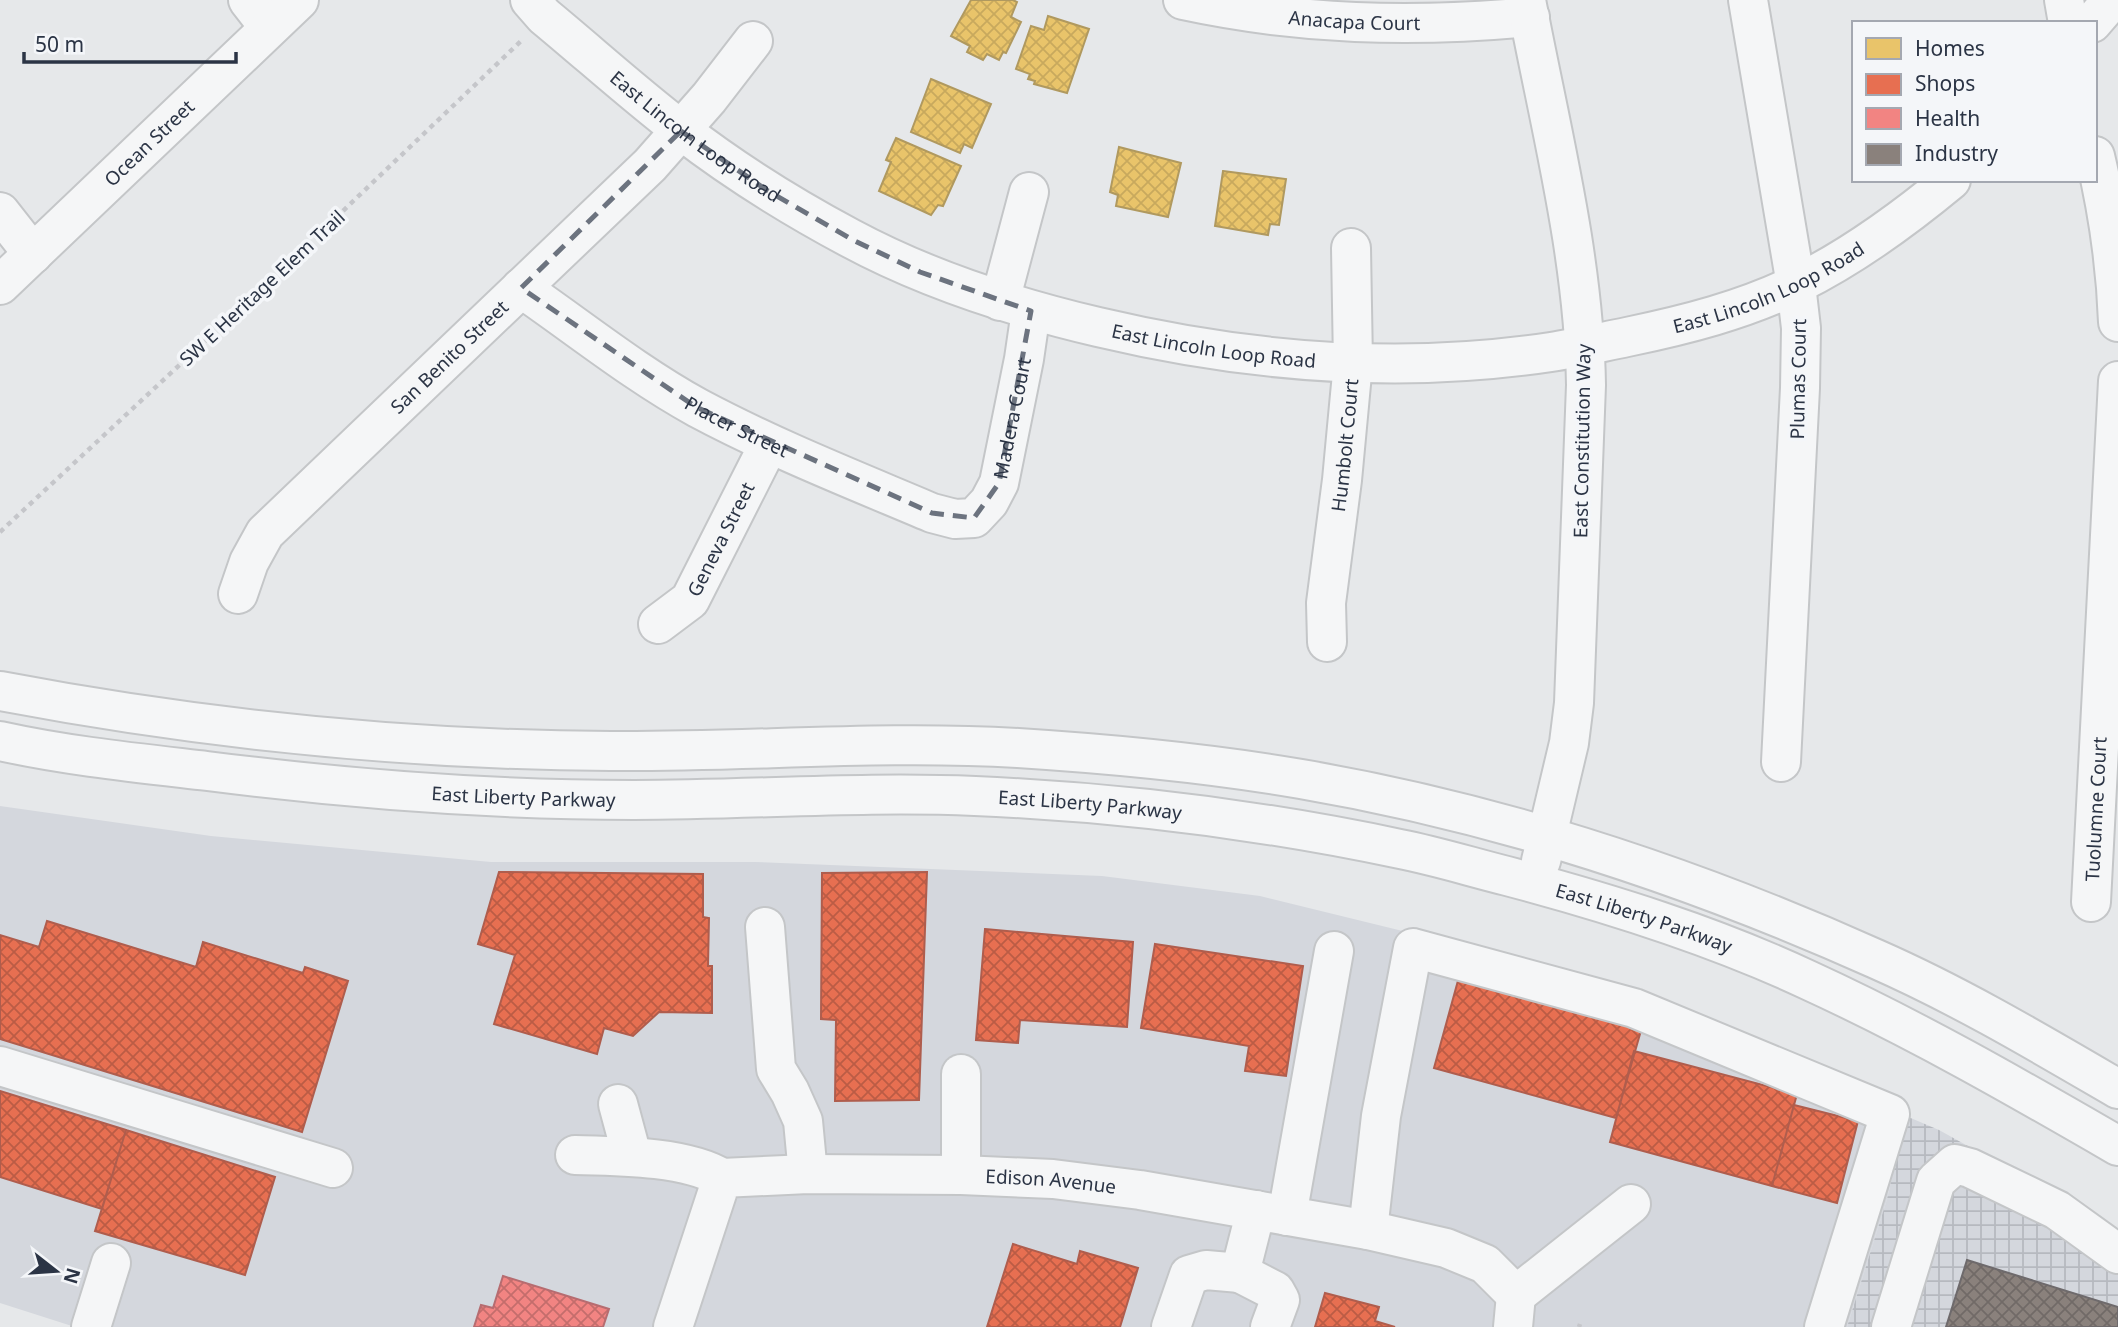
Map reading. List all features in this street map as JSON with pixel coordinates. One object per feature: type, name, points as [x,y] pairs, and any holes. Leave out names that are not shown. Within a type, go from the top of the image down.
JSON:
[{"type":"street","name":"Ocean Street","points":[[0,285],[33,254],[258,13],[299,0]]},
{"type":"street","name":"East Lincoln Loop Road","points":[[530,0],[544,16],[681,131],[768,191],[853,240],[920,272],[1016,306],[1160,342],[1208,350],[1323,363],[1437,362],[1550,352],[1678,326],[1745,305],[1796,285],[1884,232],[1948,182]]},
{"type":"street","name":"Anacapa Court","points":[[1183,0],[1243,12],[1344,23],[1429,23],[1528,9]]},
{"type":"street","name":"Plumas Court","points":[[1748,0],[1801,328],[1781,762]]},
{"type":"street","points":[[2064,0],[2068,21]]},
{"type":"street","points":[[2094,21],[2112,0]]},
{"type":"street","name":"East Constitution Way","points":[[1528,9],[1573,244],[1586,345],[1586,408],[1573,703],[1569,743],[1535,884]]},
{"type":"street","name":"San Benito Street","points":[[237,594],[249,562],[265,533],[650,165],[681,131],[753,41]]},
{"type":"street","points":[[2097,164],[2106,201],[2116,278],[2118,322]]},
{"type":"street","name":"Madera Court","points":[[974,518],[989,502],[999,483],[1022,372],[1016,306],[1029,192]]},
{"type":"street","points":[[0,212],[33,254]]},
{"type":"street","name":"Humbolt Court","points":[[1327,642],[1326,603],[1342,480],[1353,363],[1351,248]]},
{"type":"street","name":"Placer Street","points":[[521,288],[696,407],[769,443],[932,513],[955,519],[974,518]]},
{"type":"street","name":"Tuolumne Court","points":[[2091,902],[2118,382]]},
{"type":"street","name":"Geneva Street","points":[[658,624],[690,600],[769,443]]},
{"type":"street","points":[[0,691],[85,706],[351,739],[612,751],[944,745],[1024,748],[1152,760],[1302,779],[1426,805],[1548,837],[1680,878],[1880,961],[1948,994],[2118,1089]]},
{"type":"street","name":"East Liberty Parkway","points":[[0,741],[191,770],[401,791],[627,800],[936,795],[1128,807],[1190,814],[1402,849],[1657,920],[1805,978],[1959,1055],[2118,1146]]},
{"type":"street","points":[[765,927],[776,1069],[803,1121],[808,1174]]},
{"type":"street","points":[[1368,1230],[1381,1116],[1413,948],[1634,1008],[1890,1114],[1825,1327]]},
{"type":"street","points":[[1240,1273],[1271,1213],[1334,951]]},
{"type":"street","points":[[0,1066],[333,1168]]},
{"type":"street","points":[[961,1074],[961,1175]]},
{"type":"street","points":[[618,1104],[632,1156]]},
{"type":"street","points":[[575,1156],[632,1156],[708,1170],[722,1178],[674,1327]]},
{"type":"street","points":[[1891,1327],[1936,1181],[1955,1164],[1970,1168],[2057,1210],[2118,1254]]},
{"type":"street","name":"Edison Avenue","points":[[722,1178],[808,1174],[961,1175],[1065,1181],[1140,1190],[1368,1230],[1446,1248],[1485,1264],[1514,1311]]},
{"type":"street","points":[[1514,1311],[1631,1204]]},
{"type":"street","points":[[91,1327],[111,1263]]},
{"type":"street","points":[[1171,1327],[1189,1275],[1206,1270],[1240,1273],[1275,1291],[1280,1300],[1270,1327]]},
{"type":"path","name":"SW E Heritage Elem Trail","points":[[0,532],[259,291],[521,41]]},
{"type":"highlighted area","points":[[681,131],[768,191],[853,240],[920,272],[1031,311],[999,483],[974,518],[932,513],[696,407],[521,288]]},
{"type":"shaded area","points":[[0,806],[211,836],[491,862],[755,862],[1102,876],[1260,896],[1545,966],[1906,1116],[1887,1199],[1847,1327],[75,1327],[0,1303]]},
{"type":"shaded area","points":[[1906,1116],[1939,1130],[2078,1207],[2118,1234],[2118,1327],[1847,1327],[1887,1199]]},
{"type":"building: Homes","points":[[971,0],[1017,2],[1011,17],[1021,22],[1006,53],[1003,52],[999,60],[987,54],[983,60],[967,52],[970,46],[951,36]]},
{"type":"building: Homes","points":[[1048,16],[1089,29],[1067,93],[1034,84],[1035,81],[1028,79],[1030,74],[1016,69],[1031,26],[1044,30]]},
{"type":"building: Homes","points":[[931,79],[991,104],[972,148],[964,144],[960,153],[911,132]]},
{"type":"building: Homes","points":[[896,138],[961,166],[943,206],[938,205],[931,215],[879,191],[891,162],[886,160]]},
{"type":"building: Homes","points":[[1119,147],[1181,163],[1168,217],[1116,206],[1118,195],[1110,192]]},
{"type":"building: Homes","points":[[1223,171],[1286,179],[1279,225],[1270,224],[1268,235],[1215,226]]},
{"type":"building: Shops","points":[[499,872],[703,874],[703,917],[709,918],[708,966],[712,966],[712,1013],[659,1012],[633,1036],[604,1028],[597,1054],[494,1024],[515,955],[478,944]]},
{"type":"building: Shops","points":[[927,872],[919,1100],[835,1101],[836,1020],[821,1019],[822,873]]},
{"type":"building: Shops","points":[[47,921],[196,967],[203,942],[303,973],[305,967],[348,981],[302,1132],[0,1039],[0,935],[39,947]]},
{"type":"building: Shops","points":[[985,929],[1133,942],[1127,1027],[1020,1020],[1018,1043],[976,1040]]},
{"type":"building: Shops","points":[[1155,944],[1303,966],[1286,1076],[1245,1071],[1249,1046],[1141,1028]]},
{"type":"building: Shops","points":[[1459,977],[1642,1027],[1616,1118],[1434,1068]]},
{"type":"building: Shops","points":[[1634,1051],[1797,1094],[1772,1186],[1610,1142]]},
{"type":"building: Shops","points":[[0,1091],[126,1130],[102,1209],[0,1177]]},
{"type":"building: Shops","points":[[1794,1105],[1858,1121],[1837,1203],[1772,1186]]},
{"type":"building: Shops","points":[[126,1130],[275,1177],[245,1275],[95,1231]]},
{"type":"building: Shops","points":[[1013,1244],[1077,1264],[1080,1251],[1138,1268],[1120,1327],[987,1327]]},
{"type":"building: Shops","points":[[1325,1293],[1379,1307],[1375,1321],[1395,1327],[1315,1327]]},
{"type":"building: Health","points":[[503,1276],[609,1309],[603,1327],[474,1327],[481,1305],[493,1308]]},
{"type":"building: Industry","points":[[1967,1260],[2118,1307],[2118,1327],[1946,1327]]}]
